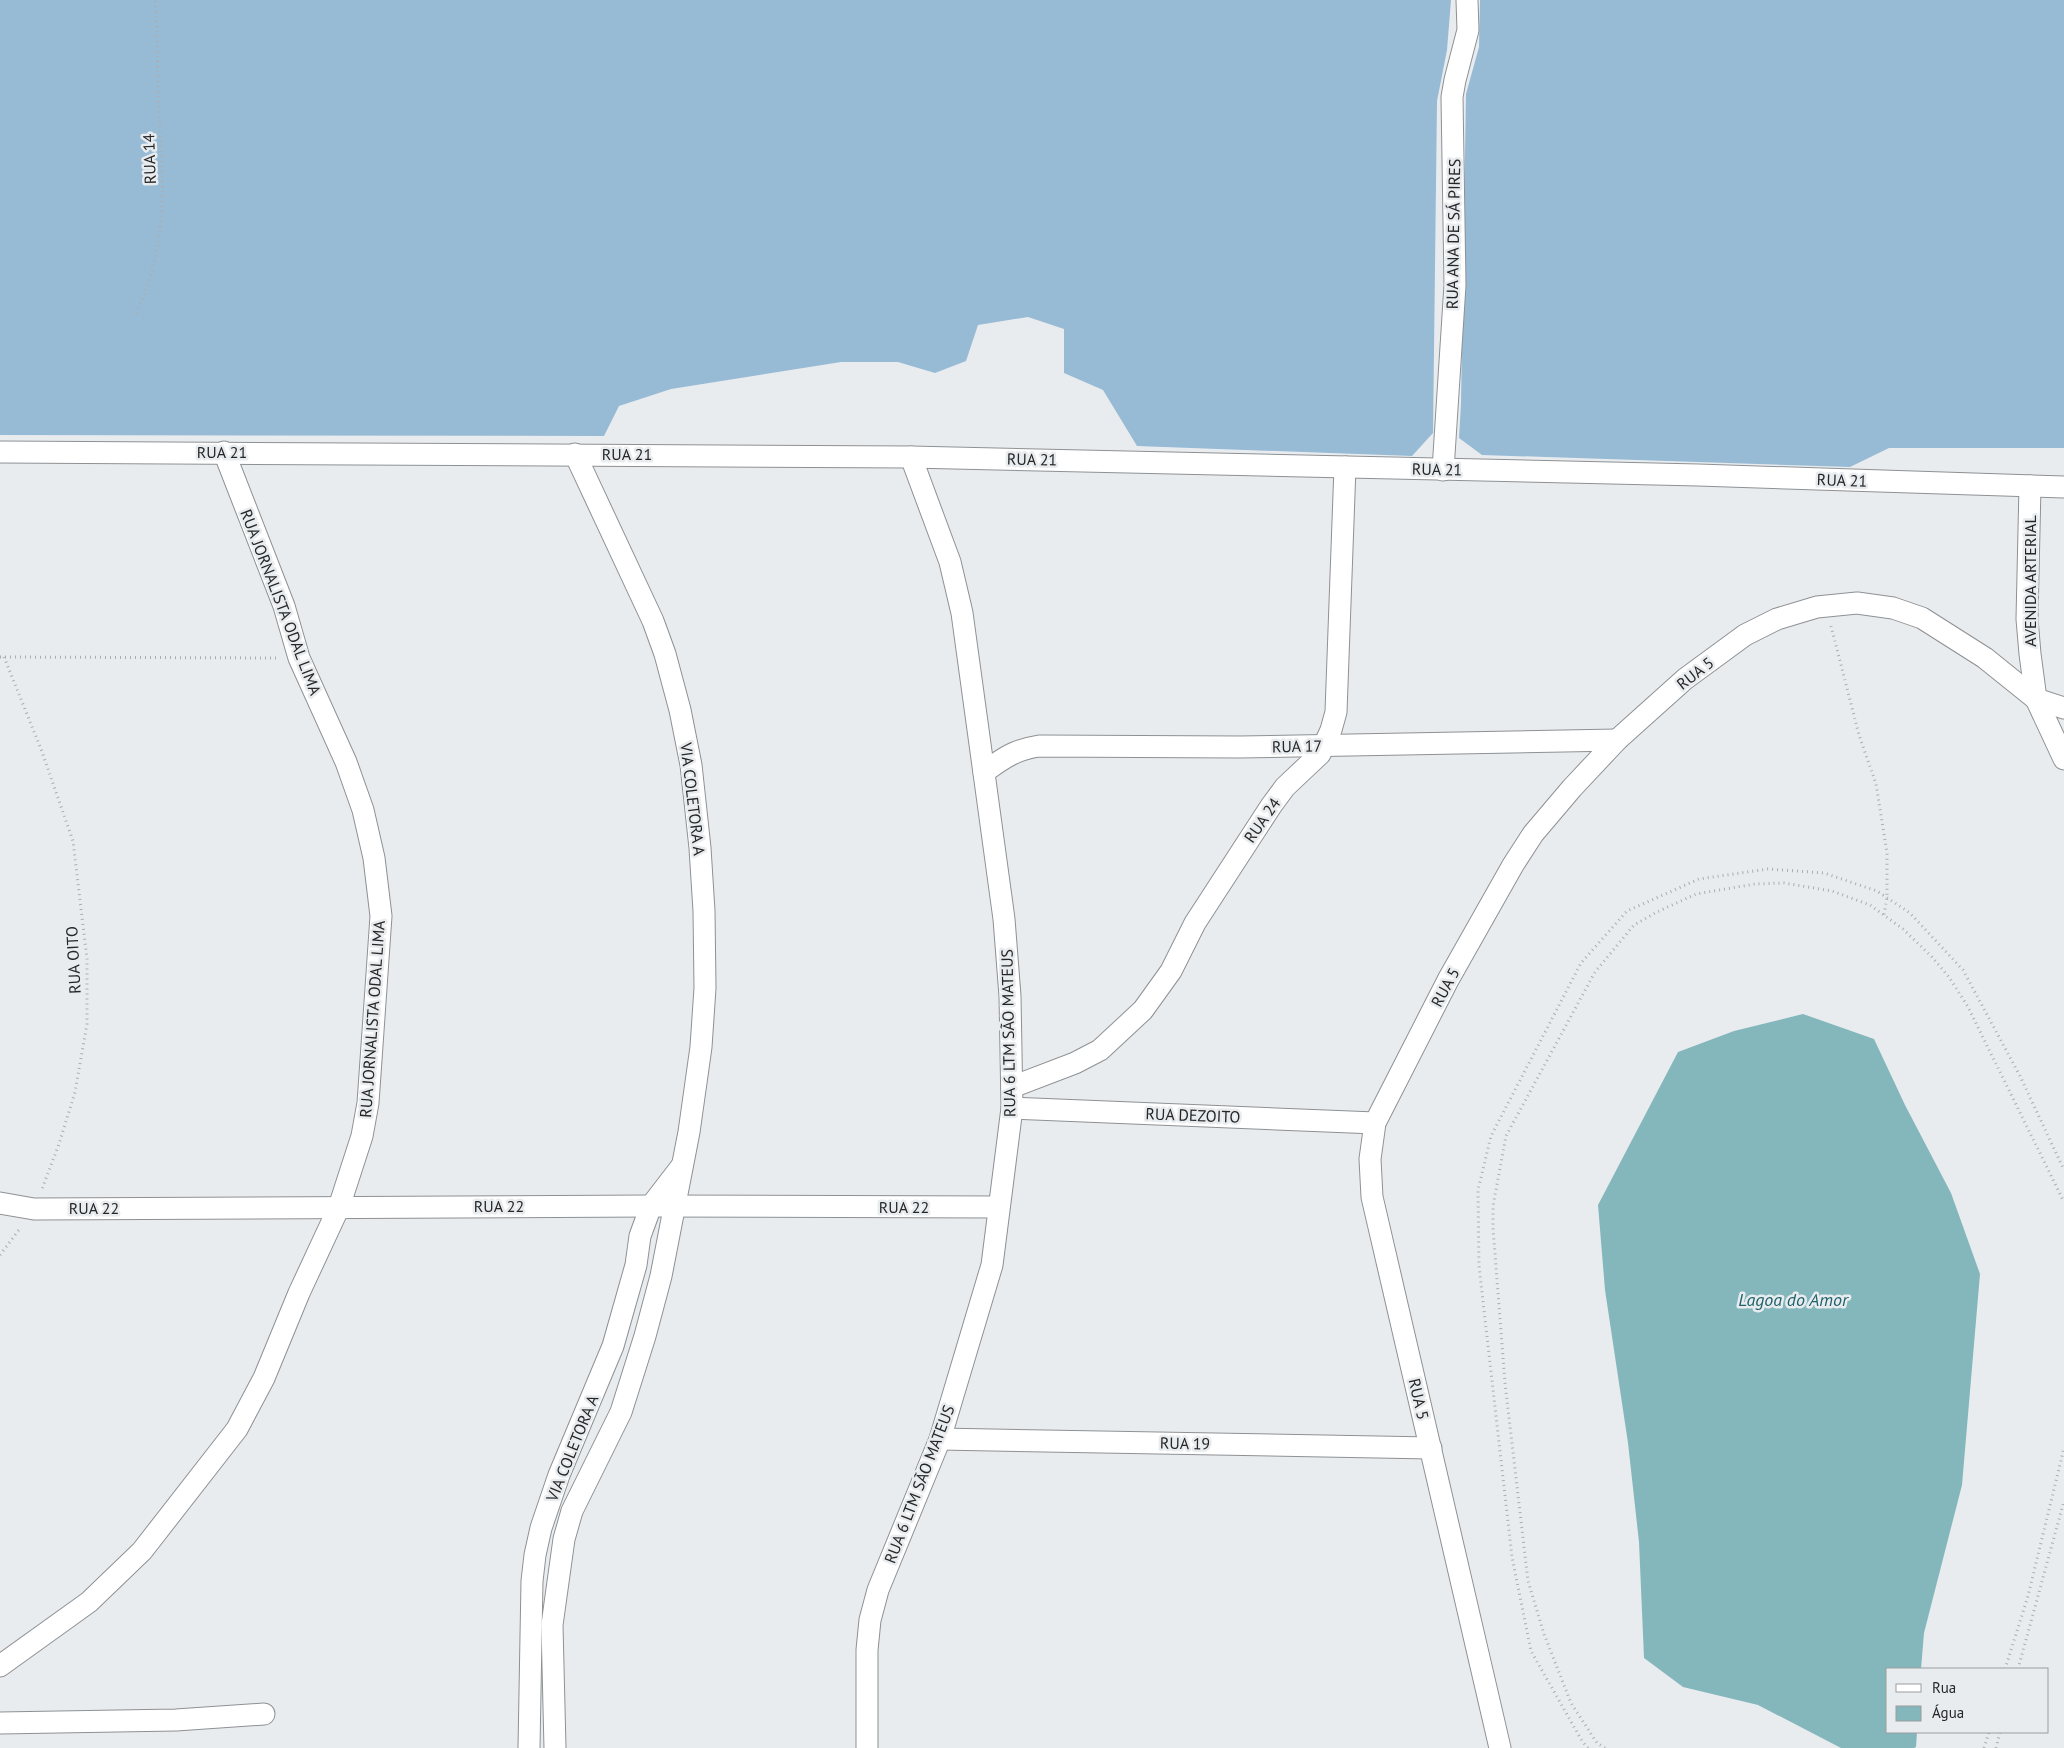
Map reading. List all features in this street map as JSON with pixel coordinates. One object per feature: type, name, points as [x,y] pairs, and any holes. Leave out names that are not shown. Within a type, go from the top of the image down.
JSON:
[{"type":"street","name":"RUA ANA DE SÁ PIRES","points":[[1443,470],[1455,285],[1452,97],[1468,30],[1467,0]]},
{"type":"street","name":"RUA 21","points":[[0,452],[912,457],[2064,487]]},
{"type":"street","name":"RUA JORNALISTA ODAL LIMA","points":[[0,1666],[89,1602],[142,1551],[232,1436],[264,1378],[299,1293],[339,1206],[362,1136],[368,1103],[380,916],[379,890],[374,858],[363,810],[346,762],[299,658],[284,606],[224,452]]},
{"type":"street","name":"VIA COLETORA A","points":[[555,1748],[552,1624],[568,1525],[572,1511],[620,1412],[645,1336],[676,1206],[683,1165],[701,1047],[704,988],[704,911],[700,848],[691,765],[680,710],[665,654],[653,621],[575,454]]},
{"type":"street","name":"RUA 6 LTM SÃO MATEUS","points":[[867,1748],[867,1650],[873,1607],[893,1551],[940,1438],[992,1265],[1012,1108],[1010,996],[1004,919],[958,590],[950,562],[912,457]]},
{"type":"street","name":"RUA 24","points":[[1012,1087],[1075,1064],[1100,1050],[1143,1010],[1171,971],[1195,924],[1271,806],[1285,787],[1320,754],[1325,746],[1336,712],[1345,467]]},
{"type":"street","name":"AVENIDA ARTERIAL","points":[[2030,486],[2027,619],[2036,699],[2064,758]]},
{"type":"street","name":"RUA 5","points":[[1500,1748],[1372,1197],[1370,1159],[1375,1123],[1448,980],[1514,865],[1539,828],[1572,788],[1616,740],[1685,679],[1745,635],[1777,619],[1826,606],[1857,603],[1893,608],[1922,618],[1985,658],[2036,699]]},
{"type":"street","points":[[2036,699],[2064,708]]},
{"type":"street","name":"RUA 17","points":[[984,772],[1008,754],[1021,749],[1039,746],[1325,746],[1616,740]]},
{"type":"street","name":"RUA DEZOITO","points":[[1012,1108],[1375,1123]]},
{"type":"street","name":"VIA COLETORA A","points":[[529,1748],[531,1599],[535,1555],[539,1537],[559,1476],[613,1346],[636,1265],[640,1236],[651,1206],[683,1165]]},
{"type":"street","name":"RUA 22","points":[[0,1203],[34,1209],[339,1206],[999,1207]]},
{"type":"street","name":"RUA 19","points":[[940,1438],[1431,1448]]},
{"type":"street","points":[[0,1723],[68,1724],[176,1720],[264,1714]]},
{"type":"path","name":"RUA 14","points":[[136,313],[158,254],[160,236],[164,169],[156,0]]},
{"type":"path","points":[[1826,606],[1859,735],[1876,784],[1887,853],[1887,897],[1884,915]]},
{"type":"path","points":[[2,657],[299,658]]},
{"type":"path","name":"RUA OITO","points":[[0,1255],[34,1209],[59,1144],[75,1092],[88,1024],[87,959],[73,840],[41,748],[2,657]]},
{"type":"path","points":[[1588,1748],[1582,1741],[1531,1651],[1512,1557],[1479,1266],[1478,1190],[1491,1136],[1581,963],[1627,911],[1699,879],[1768,869],[1824,873],[1877,891],[1910,913],[1963,970],[2020,1076],[2064,1170]]},
{"type":"path","points":[[1605,1748],[1597,1743],[1571,1703],[1544,1634],[1528,1581],[1505,1383],[1492,1228],[1493,1206],[1506,1136],[1595,972],[1634,925],[1696,894],[1755,884],[1784,883],[1832,891],[1870,905],[1903,930],[1932,956],[1950,977],[1968,1007],[2064,1202]]},
{"type":"path","points":[[2005,1668],[2028,1596],[2064,1448]]},
{"type":"path","points":[[2018,1668],[2064,1501]]},
{"type":"path","points":[[1984,1748],[1989,1733]]},
{"type":"path","points":[[1996,1748],[2000,1733]]},
{"type":"shaded area","points":[[0,0],[1451,0],[1447,50],[1437,101],[1433,433],[1412,456],[1137,446],[1103,390],[1064,373],[1064,329],[1028,317],[978,325],[966,361],[935,373],[898,362],[841,362],[671,389],[619,406],[604,436],[0,435]]},
{"type":"shaded area","points":[[1480,0],[2064,0],[2064,448],[1889,448],[1850,467],[1482,455],[1459,438],[1466,94],[1479,47]]},
{"type":"water","name":"Lagoa do Amor","points":[[1803,1014],[1874,1039],[1905,1105],[1951,1193],[1980,1274],[1962,1485],[1924,1633],[1921,1668],[1886,1668],[1886,1733],[1917,1733],[1916,1747],[1914,1748],[1841,1748],[1758,1705],[1683,1687],[1644,1658],[1639,1542],[1628,1443],[1605,1290],[1598,1205],[1678,1052],[1734,1031]]}]
